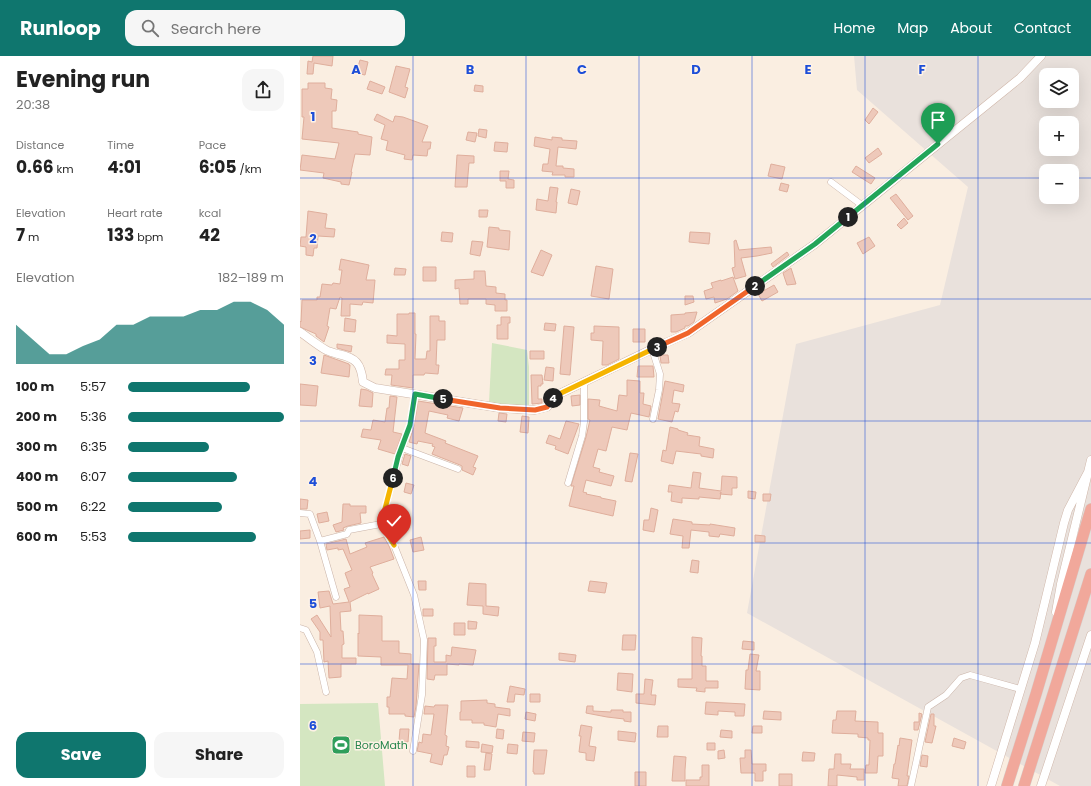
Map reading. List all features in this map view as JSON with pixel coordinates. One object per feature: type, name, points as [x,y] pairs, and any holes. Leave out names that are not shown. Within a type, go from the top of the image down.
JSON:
[{"type":"highway","points":[[1007,786],[1091,509]]},
{"type":"highway","points":[[1024,786],[1091,574]]},
{"type":"street","points":[[300,332],[327,351],[345,356],[359,364],[363,382],[375,388],[500,408],[535,410],[547,407],[555,396],[688,333],[815,244],[1020,78],[1041,56]]},
{"type":"street","points":[[831,182],[863,206]]},
{"type":"street","points":[[652,349],[660,374],[659,390],[653,419]]},
{"type":"street","points":[[568,484],[582,436],[584,422],[584,382]]},
{"type":"street","points":[[413,751],[422,695],[424,640],[414,595],[394,545],[381,524],[398,457],[410,425],[415,394]]},
{"type":"street","points":[[402,448],[458,470]]},
{"type":"street","points":[[1047,656],[1061,584],[1091,460]]},
{"type":"street","points":[[991,786],[1035,643],[1068,510],[1088,472]]},
{"type":"street","points":[[300,513],[310,514],[320,541],[336,596]]},
{"type":"street","points":[[320,541],[347,534],[349,530],[381,524]]},
{"type":"street","points":[[1074,630],[1091,591]]},
{"type":"street","points":[[300,628],[306,630],[317,652],[326,692]]},
{"type":"street","points":[[1041,786],[1091,635]]},
{"type":"street","points":[[911,786],[928,707],[946,695],[961,678],[970,675],[1020,689]]},
{"type":"shaded area","points":[[854,56],[1091,56],[1091,786],[1060,786],[747,613],[796,344],[940,305],[968,187],[857,90]]},
{"type":"green space","points":[[492,343],[527,350],[529,367],[529,407],[489,403]]},
{"type":"green space","name":"BoroMath","points":[[378,703],[385,786],[300,786],[300,704]]},
{"type":"building","points":[[313,56],[333,56],[332,66],[314,63],[313,74],[307,74],[308,61],[312,62]]},
{"type":"building","points":[[360,60],[368,62],[365,75],[356,73]]},
{"type":"building","points":[[396,66],[410,69],[405,87],[408,88],[405,98],[389,92]]},
{"type":"building","points":[[370,81],[385,87],[382,94],[367,89]]},
{"type":"building","points":[[308,83],[325,83],[325,88],[332,89],[331,99],[337,100],[336,111],[332,111],[332,128],[358,132],[358,134],[372,137],[370,155],[355,154],[349,185],[323,178],[324,173],[300,170],[302,155],[335,159],[339,143],[302,139],[304,117],[302,117],[302,89],[308,89]]},
{"type":"building","points":[[475,85],[483,86],[483,92],[474,91]]},
{"type":"building","points":[[873,108],[878,112],[869,124],[865,120]]},
{"type":"building","points":[[377,114],[393,122],[395,116],[403,117],[428,126],[422,142],[431,142],[427,156],[413,155],[412,160],[404,159],[405,155],[386,150],[388,141],[381,139],[385,125],[374,120]]},
{"type":"building","points":[[479,129],[487,130],[486,138],[478,136]]},
{"type":"building","points":[[468,132],[477,133],[475,142],[466,140]]},
{"type":"building","points":[[535,137],[552,140],[552,137],[562,138],[562,140],[577,141],[576,149],[558,147],[556,166],[574,169],[574,177],[552,175],[553,172],[542,171],[543,164],[548,164],[550,149],[534,146]]},
{"type":"building","points":[[495,142],[508,143],[507,152],[494,151]]},
{"type":"building","points":[[878,148],[882,154],[869,163],[865,158]]},
{"type":"building","points":[[457,155],[474,156],[474,163],[469,163],[467,187],[455,187]]},
{"type":"building","points":[[771,164],[785,167],[782,179],[768,176]]},
{"type":"building","points":[[856,166],[875,178],[871,184],[852,172]]},
{"type":"building","points":[[500,171],[509,171],[508,179],[514,180],[514,188],[506,188],[506,181],[500,181]]},
{"type":"building","points":[[781,183],[789,185],[787,192],[779,190]]},
{"type":"building","points":[[550,187],[558,188],[556,213],[536,210],[537,199],[548,201]]},
{"type":"building","points":[[571,189],[580,191],[577,205],[568,203]]},
{"type":"building","points":[[896,194],[913,216],[908,220],[890,198]]},
{"type":"building","points":[[479,210],[488,210],[487,217],[479,217]]},
{"type":"building","points":[[308,211],[327,214],[325,228],[335,229],[334,237],[318,236],[317,248],[314,248],[313,256],[306,255],[306,247],[300,246],[301,237],[306,237]]},
{"type":"building","points":[[904,218],[908,223],[901,229],[897,225]]},
{"type":"building","points":[[489,227],[510,231],[509,250],[487,247]]},
{"type":"building","points":[[442,232],[453,233],[452,242],[441,241]]},
{"type":"building","points":[[690,232],[710,233],[709,244],[689,242]]},
{"type":"building","points":[[869,237],[875,246],[863,254],[857,243]]},
{"type":"building","points":[[736,240],[739,250],[771,247],[772,253],[741,258],[746,276],[735,279],[732,268],[735,267],[734,241]]},
{"type":"building","points":[[472,241],[483,242],[480,256],[470,254]]},
{"type":"building","points":[[541,250],[552,255],[543,276],[531,272]]},
{"type":"building","points":[[787,252],[789,255],[773,267],[771,264]]},
{"type":"building","points":[[341,259],[369,265],[366,280],[375,280],[373,303],[363,302],[362,305],[350,304],[350,316],[341,316],[342,298],[340,297],[336,309],[330,308],[327,326],[329,327],[324,342],[316,336],[316,334],[300,327],[302,300],[317,300],[317,297],[320,297],[322,284],[340,284],[342,270],[339,270]]},
{"type":"building","points":[[596,266],[613,269],[609,299],[591,296]]},
{"type":"building","points":[[423,267],[436,267],[436,281],[423,281]]},
{"type":"building","points":[[395,268],[406,269],[405,275],[394,275]]},
{"type":"building","points":[[791,268],[796,284],[787,285],[783,273]]},
{"type":"building","points":[[474,271],[485,271],[486,286],[496,287],[496,293],[505,294],[505,300],[507,300],[507,311],[495,311],[495,305],[486,304],[486,299],[468,299],[468,304],[460,304],[459,288],[455,289],[455,280],[474,279]]},
{"type":"building","points":[[733,277],[738,291],[727,299],[715,303],[714,297],[706,299],[704,291],[713,288],[711,283]]},
{"type":"building","points":[[774,285],[778,292],[762,301],[758,294]]},
{"type":"building","points":[[685,296],[693,296],[694,302],[685,305]]},
{"type":"building","points":[[697,312],[694,322],[676,332],[671,332],[671,315]]},
{"type":"building","points":[[415,313],[415,359],[426,359],[427,351],[430,351],[430,316],[439,316],[439,321],[445,321],[445,340],[437,340],[436,365],[439,365],[438,374],[425,373],[424,375],[413,375],[413,388],[391,385],[392,375],[385,375],[386,369],[399,369],[399,360],[405,360],[405,344],[387,343],[387,335],[397,336],[397,314]]},
{"type":"building","points":[[501,317],[510,317],[510,323],[508,323],[508,339],[497,339],[497,325],[501,325]]},
{"type":"building","points":[[345,318],[356,320],[355,332],[344,331]]},
{"type":"building","points":[[545,323],[556,324],[555,331],[544,330]]},
{"type":"building","points":[[564,326],[574,327],[570,375],[560,374]]},
{"type":"building","points":[[594,326],[619,327],[619,359],[607,365],[602,365],[603,341],[591,340],[591,333],[594,333]]},
{"type":"building","points":[[633,329],[645,329],[645,342],[633,342]]},
{"type":"building","points":[[337,344],[352,346],[351,352],[337,348]]},
{"type":"building","points":[[530,351],[544,351],[544,359],[530,359]]},
{"type":"building","points":[[324,355],[349,364],[349,377],[321,373]]},
{"type":"building","points":[[660,355],[668,355],[669,363],[661,363]]},
{"type":"building","points":[[638,366],[653,366],[654,377],[637,377]]},
{"type":"building","points":[[546,367],[554,368],[553,381],[544,380]]},
{"type":"building","points":[[531,375],[542,375],[543,384],[538,386],[538,399],[542,399],[542,403],[532,404]]},
{"type":"building","points":[[627,380],[640,381],[640,393],[644,393],[643,404],[651,406],[649,417],[631,413],[627,430],[612,427],[606,451],[598,449],[593,467],[600,469],[599,472],[614,476],[611,486],[586,480],[583,492],[616,501],[613,516],[569,506],[574,486],[571,486],[590,420],[588,419],[588,399],[600,400],[599,406],[617,411],[619,395],[627,396]]},
{"type":"building","points":[[665,381],[684,385],[683,392],[674,390],[672,403],[680,404],[678,412],[675,411],[672,422],[658,419]]},
{"type":"building","points":[[300,384],[318,386],[316,406],[300,405]]},
{"type":"building","points":[[361,389],[373,393],[372,407],[359,406]]},
{"type":"building","points":[[580,395],[580,405],[572,406],[571,396]]},
{"type":"building","points":[[390,396],[397,397],[393,432],[402,434],[395,454],[378,449],[381,440],[361,437],[363,429],[371,430],[373,420],[385,422],[387,408],[389,408]]},
{"type":"building","points":[[418,401],[463,408],[459,421],[447,418],[448,415],[429,411],[425,433],[446,441],[445,443],[478,456],[473,467],[476,468],[473,475],[462,470],[462,466],[432,454],[435,447],[432,446],[433,444],[418,441],[417,444],[409,442],[414,426]]},
{"type":"building","points":[[499,413],[507,414],[506,422],[498,421]]},
{"type":"building","points":[[522,416],[529,417],[528,433],[520,432]]},
{"type":"building","points":[[566,421],[579,424],[568,454],[555,449],[556,446],[546,443],[549,435],[560,439]]},
{"type":"building","points":[[670,427],[688,433],[687,435],[700,437],[699,446],[714,449],[713,458],[701,456],[701,454],[676,451],[673,464],[661,461],[663,450],[666,451]]},
{"type":"building","points":[[630,453],[638,454],[632,482],[625,481]]},
{"type":"building","points":[[405,454],[411,456],[408,466],[402,464]]},
{"type":"building","points":[[693,472],[701,473],[699,488],[721,491],[722,476],[737,477],[737,488],[732,488],[732,495],[721,494],[720,499],[699,497],[699,499],[682,498],[682,503],[671,501],[672,492],[668,492],[669,485],[691,488]]},
{"type":"building","points":[[406,483],[414,485],[411,494],[404,492]]},
{"type":"building","points":[[748,491],[756,492],[755,499],[748,498]]},
{"type":"building","points":[[763,494],[771,494],[770,501],[763,501]]},
{"type":"building","points":[[300,499],[308,500],[307,509],[300,509]]},
{"type":"building","points":[[343,504],[350,504],[350,506],[366,506],[366,513],[360,513],[361,523],[348,526],[343,528],[344,530],[336,532],[333,525],[342,522]]},
{"type":"building","points":[[651,508],[658,510],[654,532],[643,530],[644,520],[649,520]]},
{"type":"building","points":[[327,512],[329,521],[319,523],[317,514]]},
{"type":"building","points":[[673,519],[692,522],[692,524],[710,524],[735,528],[734,536],[720,534],[719,537],[709,536],[709,532],[691,530],[689,548],[682,548],[683,536],[670,534]]},
{"type":"building","points":[[310,530],[310,538],[300,539],[300,531]]},
{"type":"building","points":[[755,535],[765,536],[765,542],[755,542]]},
{"type":"building","points":[[384,537],[394,559],[370,567],[379,589],[350,602],[351,611],[340,612],[341,631],[343,631],[344,644],[342,645],[342,658],[356,658],[356,664],[341,664],[341,677],[329,678],[328,661],[324,662],[323,640],[320,640],[320,632],[311,619],[317,615],[331,637],[330,606],[320,608],[318,592],[329,591],[333,604],[349,602],[344,589],[350,587],[345,573],[352,570],[343,549],[338,550],[338,548],[327,550],[326,544],[346,539],[350,554],[367,547],[365,543]]},
{"type":"building","points":[[421,537],[424,550],[413,552],[410,540]]},
{"type":"building","points":[[692,560],[699,561],[698,573],[690,572]]},
{"type":"building","points":[[418,581],[426,581],[426,590],[419,590]]},
{"type":"building","points":[[590,581],[607,583],[605,593],[588,591]]},
{"type":"building","points":[[469,583],[486,584],[486,606],[499,607],[498,616],[483,614],[483,606],[467,605]]},
{"type":"building","points":[[423,609],[433,609],[433,616],[423,616]]},
{"type":"building","points":[[359,615],[382,616],[382,641],[399,641],[399,653],[411,654],[411,664],[419,664],[414,717],[405,716],[405,714],[389,714],[387,697],[390,697],[392,678],[407,679],[408,665],[381,665],[381,657],[358,656]]},
{"type":"building","points":[[468,621],[477,622],[476,629],[468,629]]},
{"type":"building","points":[[454,623],[465,623],[465,635],[454,635]]},
{"type":"building","points":[[623,635],[636,635],[635,650],[622,650]]},
{"type":"building","points":[[692,637],[702,638],[701,656],[702,666],[706,666],[706,681],[718,681],[718,688],[705,688],[705,692],[696,691],[697,688],[678,687],[678,679],[692,679]]},
{"type":"building","points":[[428,638],[436,638],[436,646],[434,646],[434,662],[446,662],[446,655],[451,656],[452,647],[476,650],[473,665],[447,664],[447,675],[435,675],[434,680],[427,679]]},
{"type":"building","points":[[743,641],[754,642],[754,650],[742,649]]},
{"type":"building","points":[[559,653],[576,655],[575,662],[559,660]]},
{"type":"building","points":[[750,654],[759,655],[756,671],[760,671],[760,690],[745,689],[746,670],[748,670]]},
{"type":"building","points":[[618,673],[633,674],[632,692],[617,690]]},
{"type":"building","points":[[645,679],[653,680],[651,695],[656,695],[655,705],[636,703],[636,694],[644,694]]},
{"type":"building","points":[[510,686],[525,689],[524,695],[515,694],[514,702],[507,702]]},
{"type":"building","points":[[530,694],[540,694],[540,702],[530,702]]},
{"type":"building","points":[[487,700],[487,703],[495,704],[495,707],[510,709],[510,716],[498,714],[496,727],[484,725],[484,723],[472,723],[472,720],[460,720],[461,701]]},
{"type":"building","points":[[706,702],[745,704],[744,716],[735,716],[735,712],[718,711],[718,715],[705,714]]},
{"type":"building","points":[[435,705],[448,705],[445,735],[447,736],[446,746],[449,747],[447,755],[444,755],[442,765],[430,762],[432,754],[417,751],[419,742],[422,743],[423,734],[431,735],[434,714],[424,714],[425,706],[434,707]]},
{"type":"building","points":[[587,706],[593,706],[593,711],[611,712],[611,710],[623,710],[623,712],[631,712],[631,722],[624,721],[624,719],[586,713]]},
{"type":"building","points":[[764,711],[781,712],[781,720],[763,719]]},
{"type":"building","points":[[837,711],[856,711],[855,721],[878,722],[878,733],[883,733],[883,756],[878,756],[877,773],[865,773],[866,765],[869,765],[870,740],[868,740],[868,738],[858,737],[858,734],[832,733],[833,720],[836,720]]},
{"type":"building","points":[[526,712],[536,714],[535,721],[525,719]]},
{"type":"building","points":[[919,713],[922,714],[918,730],[914,730],[914,722],[919,722]]},
{"type":"building","points":[[931,714],[934,714],[934,726],[936,726],[932,743],[925,742]]},
{"type":"building","points":[[581,725],[592,727],[589,746],[596,747],[594,761],[586,760],[586,753],[579,752]]},
{"type":"building","points":[[658,726],[668,726],[668,737],[657,737]]},
{"type":"building","points":[[753,726],[762,726],[762,733],[752,733]]},
{"type":"building","points":[[400,729],[409,729],[408,742],[399,741]]},
{"type":"building","points":[[497,729],[504,730],[503,739],[496,738]]},
{"type":"building","points":[[721,730],[732,731],[732,738],[720,737]]},
{"type":"building","points":[[618,731],[636,733],[635,742],[618,740]]},
{"type":"building","points":[[523,732],[535,733],[534,742],[522,741]]},
{"type":"building","points":[[900,738],[912,740],[907,786],[898,786],[899,779],[892,778]]},
{"type":"building","points":[[954,738],[966,742],[964,749],[952,746]]},
{"type":"building","points":[[466,741],[479,742],[479,748],[466,747]]},
{"type":"building","points":[[707,743],[715,743],[715,750],[707,750]]},
{"type":"building","points":[[482,744],[493,746],[492,753],[481,752]]},
{"type":"building","points":[[508,744],[518,745],[517,754],[507,753]]},
{"type":"building","points":[[534,750],[547,750],[544,774],[534,774],[533,772]]},
{"type":"building","points":[[724,750],[725,758],[718,759],[718,751]]},
{"type":"building","points":[[745,750],[751,750],[752,764],[766,764],[766,771],[763,771],[763,781],[755,781],[755,773],[741,773],[740,758],[745,758]]},
{"type":"building","points":[[803,752],[815,753],[814,761],[802,761]]},
{"type":"building","points":[[486,753],[492,754],[490,770],[484,770]]},
{"type":"building","points":[[835,754],[841,754],[841,764],[851,764],[850,769],[864,769],[864,780],[857,780],[857,777],[837,775],[837,786],[828,786],[829,769],[834,769]]},
{"type":"building","points":[[922,755],[928,756],[927,767],[920,766]]},
{"type":"building","points":[[674,756],[686,757],[685,781],[672,781]]},
{"type":"building","points":[[702,765],[709,765],[709,786],[686,786],[686,780],[700,780],[700,777],[702,777]]},
{"type":"building","points":[[467,766],[475,766],[475,777],[467,777]]},
{"type":"building","points":[[635,772],[646,772],[646,786],[635,786]]},
{"type":"building","points":[[779,774],[792,774],[792,786],[779,786]]},
{"type":"place","name":"BoroMath","points":[[341,745]]},
{"type":"route","points":[[394,545],[381,524],[398,457],[410,425],[415,394],[500,408],[535,410],[547,407],[555,396],[688,333],[705,322],[815,244],[938,144]]}]
